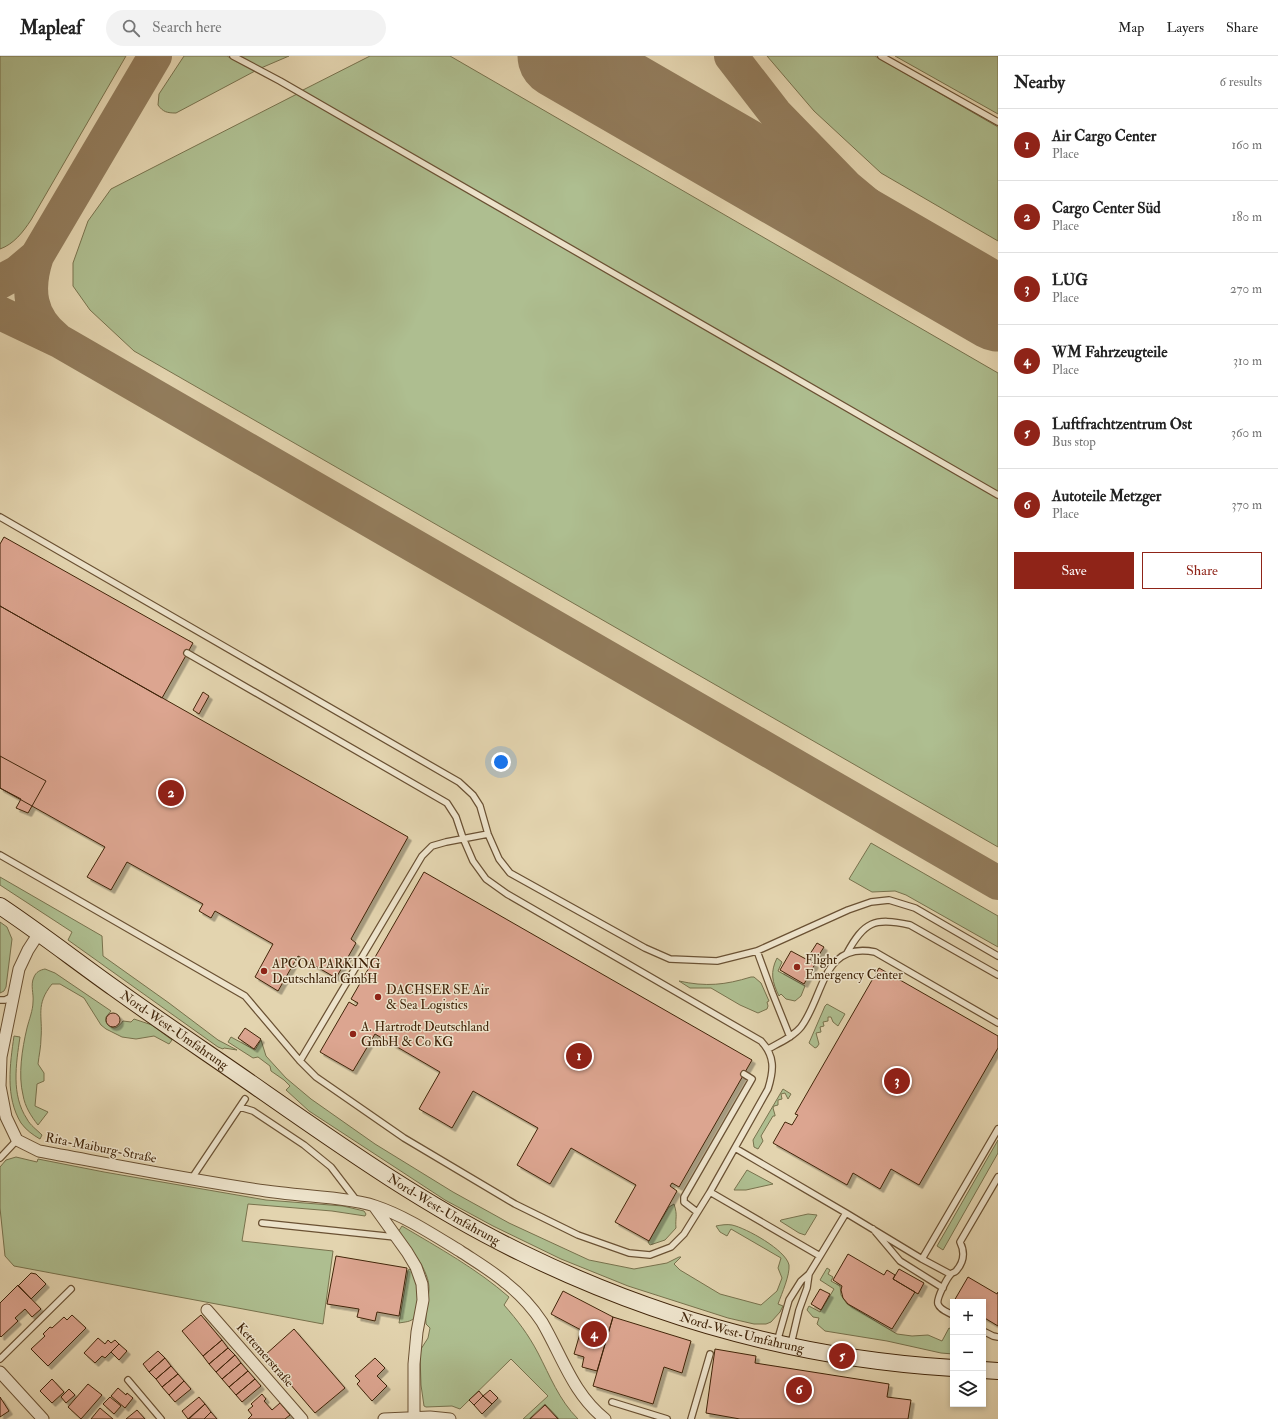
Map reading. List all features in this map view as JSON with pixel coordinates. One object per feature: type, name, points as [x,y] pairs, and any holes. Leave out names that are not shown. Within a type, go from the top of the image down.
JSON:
[{"type":"main road","name":"Nord-West-Umfahrung","points":[[0,906],[316,1129],[404,1186],[480,1231],[552,1267],[629,1300],[707,1325],[784,1345],[842,1356],[950,1368]]},
{"type":"main road","points":[[986,1370],[998,1371]]},
{"type":"street","points":[[16,1140],[6,1117],[0,1086],[2,1057],[20,968],[28,950],[39,933]]},
{"type":"street","name":"Rita-Maiburg-Straße","points":[[16,1140],[40,1151],[266,1191],[357,1201],[374,1205],[398,1216],[425,1229],[482,1265],[515,1290],[542,1324],[578,1391],[585,1400],[605,1419]]},
{"type":"street","points":[[374,1205],[407,1252],[416,1267],[422,1284],[423,1300],[417,1332],[414,1364],[414,1418]]},
{"type":"street","name":"Kettemerstraße","points":[[207,1310],[302,1419]]},
{"type":"street","points":[[0,1372],[44,1419]]},
{"type":"street","points":[[384,1419],[441,1417],[450,1419]]},
{"type":"lane","points":[[233,56],[280,81],[998,495]]},
{"type":"lane","points":[[881,56],[998,122]]},
{"type":"lane","points":[[0,517],[459,782],[473,795],[480,806],[488,834],[499,859],[510,873],[645,948],[670,959],[718,961],[757,951],[848,910],[871,902],[889,900],[915,908],[998,956]]},
{"type":"lane","points":[[0,855],[245,996],[300,1061],[316,1077],[404,1138],[515,1204],[578,1235],[629,1253],[650,1255],[671,1247],[684,1234],[710,1192],[768,1089],[772,1067],[771,1055],[768,1049],[761,1041],[507,894],[486,879],[472,861],[456,817],[447,803],[187,653]]},
{"type":"lane","points":[[300,1061],[422,856],[432,846],[463,838],[477,837],[488,834]]},
{"type":"lane","points":[[768,1049],[790,1037],[801,1026],[826,974],[832,965],[847,953],[856,937],[868,925],[878,922],[897,922],[910,925],[998,975]]},
{"type":"lane","points":[[847,953],[866,950],[875,952],[998,1023]]},
{"type":"lane","points":[[757,951],[790,1037]]},
{"type":"lane","points":[[0,1000],[5,1000],[14,996]]},
{"type":"lane","points":[[697,1212],[684,1202],[684,1197],[752,1079],[744,1074]]},
{"type":"lane","points":[[192,1178],[245,1099]]},
{"type":"lane","points":[[240,1107],[253,1111],[304,1145],[331,1167],[357,1201]]},
{"type":"lane","points":[[922,1259],[998,1130]]},
{"type":"lane","points":[[0,1158],[16,1140]]},
{"type":"lane","points":[[735,1148],[922,1259],[950,1274]]},
{"type":"lane","points":[[950,1313],[941,1308],[937,1299],[950,1274],[956,1271],[963,1258],[964,1250],[960,1242],[998,1177]]},
{"type":"lane","points":[[710,1192],[820,1256]]},
{"type":"lane","points":[[784,1345],[789,1300],[801,1281],[809,1274],[846,1213]]},
{"type":"lane","points":[[262,1222],[396,1237]]},
{"type":"lane","points":[[873,1229],[900,1261],[943,1288]]},
{"type":"lane","points":[[784,1345],[807,1288],[809,1274]]},
{"type":"lane","points":[[0,1359],[71,1289]]},
{"type":"lane","points":[[986,1332],[998,1337]]},
{"type":"lane","points":[[691,1419],[710,1354]]},
{"type":"lane","points":[[128,1380],[161,1419]]},
{"type":"lane","points":[[612,1402],[667,1419]]},
{"type":"green space","points":[[0,56],[126,56],[31,220],[14,241],[0,249]]},
{"type":"green space","points":[[184,56],[227,56],[255,71],[176,113],[164,111],[158,105],[159,94]]},
{"type":"green space","points":[[240,56],[289,56],[261,68]]},
{"type":"green space","points":[[370,56],[450,56],[998,373],[998,493],[301,91]]},
{"type":"green space","points":[[767,56],[875,56],[998,127],[998,241],[881,173],[814,111]]},
{"type":"green space","points":[[895,56],[998,56],[998,114]]},
{"type":"green space","points":[[297,94],[998,498],[998,847],[134,351],[90,310],[73,286],[73,263],[88,221],[111,189]]},
{"type":"green space","points":[[871,843],[998,916],[998,947],[906,895],[895,891],[872,892],[849,879]]},
{"type":"green space","points":[[0,877],[102,936],[103,956],[218,1040],[237,1050],[218,1047],[68,940],[72,932],[0,885]]},
{"type":"green space","points":[[0,922],[7,927],[12,939],[6,987],[4,991],[0,993]]},
{"type":"green space","points":[[777,958],[782,962],[778,971],[805,986],[801,996],[795,1001],[786,999],[781,994],[779,996],[773,982],[773,968]]},
{"type":"green space","points":[[45,969],[55,973],[111,1011],[106,1017],[106,1022],[111,1027],[115,1028],[123,1021],[131,1022],[134,1019],[152,1025],[172,1040],[169,1044],[154,1036],[136,1039],[122,1037],[101,1025],[84,998],[60,984],[52,984],[43,998],[41,1011],[41,1041],[38,1064],[44,1073],[44,1081],[37,1084],[35,1106],[48,1112],[38,1125],[25,1103],[21,1079],[21,1062],[27,1028],[32,1012],[33,980],[37,973]]},
{"type":"green space","points":[[754,977],[761,983],[769,1001],[767,1002],[767,1009],[758,1013],[740,1005],[711,988],[690,988],[679,981],[698,984],[715,984],[733,982]]},
{"type":"green space","points":[[827,1004],[845,1014],[838,1026],[833,1022],[831,1017],[828,1017],[828,1021],[823,1022],[824,1026],[820,1027],[821,1032],[816,1033],[819,1044],[815,1048],[809,1043]]},
{"type":"green space","points":[[14,1036],[20,1037],[16,1068],[19,1100],[28,1121],[42,1135],[40,1139],[25,1128],[21,1123],[13,1102],[10,1069]]},
{"type":"green space","points":[[231,1037],[255,1050],[261,1040],[266,1056],[286,1078],[311,1099],[375,1144],[453,1192],[509,1223],[589,1260],[634,1269],[667,1263],[681,1257],[674,1264],[680,1270],[720,1294],[761,1305],[777,1291],[782,1278],[778,1268],[781,1258],[731,1229],[727,1236],[720,1232],[716,1226],[730,1225],[746,1230],[765,1240],[781,1253],[789,1265],[788,1274],[778,1304],[783,1306],[771,1322],[766,1324],[754,1324],[728,1318],[628,1286],[561,1259],[493,1226],[445,1200],[309,1111],[286,1090],[290,1086],[271,1071],[270,1066],[258,1057],[253,1058],[228,1042]]},
{"type":"green space","points":[[783,1089],[791,1094],[788,1099],[785,1093],[781,1094],[782,1099],[778,1100],[778,1105],[774,1106],[773,1108],[775,1116],[773,1116],[761,1136],[763,1141],[758,1149],[754,1147],[753,1140]]},
{"type":"green space","points":[[998,1140],[998,1153],[943,1250],[937,1246]]},
{"type":"green space","points":[[16,1157],[37,1162],[38,1159],[266,1200],[343,1206],[364,1211],[366,1214],[365,1216],[332,1211],[248,1204],[242,1241],[333,1251],[323,1324],[14,1266],[5,1256],[0,1208],[0,1167],[6,1160]]},
{"type":"green space","points":[[747,1170],[773,1184],[746,1190],[734,1190]]},
{"type":"green space","points":[[674,1204],[676,1228],[665,1240],[650,1245],[648,1242],[669,1207]]},
{"type":"green space","points":[[808,1214],[817,1215],[805,1235],[780,1221],[781,1220]]},
{"type":"green space","points":[[402,1226],[471,1268],[509,1297],[504,1305],[527,1334],[560,1396],[578,1419],[559,1419],[545,1404],[529,1419],[523,1419],[548,1396],[511,1359],[460,1409],[452,1406],[424,1406],[421,1385],[420,1355],[421,1349],[428,1338],[430,1328],[426,1324],[429,1290],[423,1267],[398,1232]]},
{"type":"green space","points":[[413,1268],[418,1294],[418,1308],[414,1318],[407,1322],[399,1323],[408,1270]]},
{"type":"green space","points":[[827,1268],[830,1270],[828,1274],[833,1277],[831,1281],[840,1286],[841,1295],[847,1304],[897,1334],[912,1336],[928,1335],[942,1341],[950,1328],[950,1354],[887,1341],[825,1331],[817,1324],[819,1318],[813,1317],[807,1310],[809,1306],[820,1312],[834,1289],[820,1280]]},
{"type":"building","points":[[4,537],[193,643],[162,698],[0,606],[0,544]]},
{"type":"building","points":[[0,606],[408,837],[351,939],[356,943],[336,978],[298,956],[278,991],[255,977],[273,944],[215,911],[211,918],[199,911],[203,904],[127,862],[111,890],[87,877],[105,847],[32,806],[28,813],[16,808],[21,799],[0,788]]},
{"type":"building","points":[[203,692],[209,696],[199,714],[193,710]]},
{"type":"building","points":[[0,756],[46,781],[32,806],[0,788]]},
{"type":"building","points":[[424,872],[752,1060],[679,1187],[672,1183],[670,1186],[677,1191],[649,1241],[615,1222],[636,1185],[571,1148],[550,1184],[517,1165],[538,1128],[473,1091],[452,1128],[419,1109],[440,1072],[375,1034],[353,1071],[320,1052],[349,1002],[356,1006],[358,1003],[351,999]]},
{"type":"building","points":[[817,943],[824,947],[817,958],[810,954]]},
{"type":"building","name":"Flight Emergency Center","points":[[791,951],[815,964],[804,984],[780,970]]},
{"type":"building","points":[[879,968],[998,1036],[998,1048],[919,1185],[891,1169],[880,1189],[853,1173],[847,1185],[773,1143],[785,1122],[792,1125],[798,1115],[795,1114]]},
{"type":"building","points":[[113,1013],[118,1015],[120,1020],[118,1025],[113,1027],[108,1025],[106,1020],[108,1015]]},
{"type":"building","points":[[245,1028],[261,1039],[254,1049],[238,1038]]},
{"type":"building","points":[[848,1254],[884,1275],[887,1270],[895,1275],[893,1279],[915,1292],[892,1329],[848,1304],[843,1298],[841,1290],[842,1286],[833,1280]]},
{"type":"building","points":[[336,1256],[407,1268],[399,1316],[377,1312],[375,1321],[357,1317],[359,1309],[327,1304]]},
{"type":"building","points":[[899,1269],[924,1283],[918,1294],[893,1279]]},
{"type":"building","points":[[31,1273],[36,1274],[46,1284],[31,1299],[18,1286]]},
{"type":"building","points":[[968,1277],[997,1294],[998,1292],[998,1326],[986,1319],[986,1299],[955,1299]]},
{"type":"building","points":[[18,1285],[41,1309],[32,1317],[25,1309],[15,1318],[18,1321],[1,1337],[0,1303]]},
{"type":"building","points":[[820,1289],[830,1294],[821,1310],[811,1304]]},
{"type":"building","points":[[563,1291],[613,1317],[597,1371],[582,1367],[584,1357],[574,1354],[581,1330],[551,1314]]},
{"type":"building","points":[[72,1315],[86,1328],[48,1366],[31,1349],[45,1336],[43,1334],[50,1327],[52,1328],[64,1317],[67,1320]]},
{"type":"building","points":[[201,1315],[222,1340],[203,1356],[182,1331]]},
{"type":"building","points":[[613,1317],[691,1341],[682,1373],[664,1367],[653,1404],[593,1386]]},
{"type":"building","points":[[294,1329],[345,1388],[315,1413],[265,1355]]},
{"type":"building","points":[[98,1338],[105,1344],[108,1340],[111,1343],[115,1340],[119,1344],[105,1358],[102,1356],[95,1363],[84,1353]]},
{"type":"building","points":[[222,1340],[228,1348],[209,1364],[203,1356]]},
{"type":"building","points":[[119,1344],[127,1351],[119,1360],[111,1352]]},
{"type":"building","points":[[228,1348],[235,1355],[216,1372],[209,1364]]},
{"type":"building","points":[[715,1349],[756,1356],[755,1363],[889,1384],[887,1397],[911,1400],[908,1419],[740,1419],[706,1413]]},
{"type":"building","points":[[158,1351],[165,1358],[149,1372],[143,1364]]},
{"type":"building","points":[[235,1355],[241,1363],[222,1379],[216,1372]]},
{"type":"building","points":[[165,1358],[171,1366],[156,1379],[149,1372]]},
{"type":"building","points":[[375,1358],[385,1368],[377,1376],[387,1386],[372,1401],[357,1384],[360,1381],[355,1376]]},
{"type":"building","points":[[241,1363],[248,1371],[229,1387],[222,1379]]},
{"type":"building","points":[[171,1366],[178,1374],[162,1387],[156,1379]]},
{"type":"building","points":[[248,1371],[255,1379],[236,1395],[229,1387]]},
{"type":"building","points":[[178,1374],[184,1381],[169,1395],[162,1387]]},
{"type":"building","points":[[52,1379],[64,1392],[52,1403],[40,1391]]},
{"type":"building","points":[[255,1379],[261,1386],[242,1402],[236,1395]]},
{"type":"building","points":[[184,1381],[191,1389],[175,1402],[169,1395]]},
{"type":"building","points":[[88,1384],[102,1395],[81,1419],[68,1407]]},
{"type":"building","points":[[118,1388],[126,1395],[127,1393],[133,1398],[125,1408],[111,1396]]},
{"type":"building","points":[[69,1389],[75,1395],[66,1403],[61,1397]]},
{"type":"building","points":[[490,1390],[498,1398],[492,1404],[483,1396]]},
{"type":"building","points":[[479,1391],[483,1396],[474,1405],[469,1400]]},
{"type":"building","points":[[262,1394],[266,1399],[264,1401],[272,1410],[280,1403],[290,1415],[285,1419],[248,1419],[252,1415],[248,1410],[253,1406],[251,1404]]},
{"type":"building","points":[[483,1396],[492,1404],[482,1414],[474,1405]]},
{"type":"building","points":[[0,1397],[9,1411],[0,1417]]},
{"type":"building","points":[[110,1397],[121,1406],[114,1414],[103,1404]]},
{"type":"building","points":[[199,1397],[205,1404],[188,1419],[182,1411]]},
{"type":"building","points":[[205,1404],[211,1412],[204,1419],[189,1419]]},
{"type":"building","points":[[545,1405],[558,1419],[530,1419]]},
{"type":"building","points":[[100,1408],[113,1419],[91,1419]]},
{"type":"building","points":[[137,1410],[145,1419],[126,1419]]},
{"type":"building","points":[[211,1412],[217,1419],[204,1419]]},
{"type":"taxiway","points":[[57,339],[41,321],[35,312],[32,302],[32,280],[37,256],[155,56]]},
{"type":"taxiway","points":[[731,56],[775,113],[847,187],[981,299]]},
{"type":"taxiway","points":[[0,282],[18,272],[37,256]]},
{"type":"taxiway","points":[[0,313],[61,342],[998,883]]},
{"type":"runway","points":[[560,56],[998,309]]},
{"type":"place","name":"Cargo Center Süd","points":[[171,793]]},
{"type":"place","name":"Flight Emergency Center","points":[[797,967]]},
{"type":"place","name":"APCOA PARKING Deutschland GmbH","points":[[264,971]]},
{"type":"place","name":"DACHSER SE Air & Sea Logistics","points":[[378,997]]},
{"type":"place","name":"A. Hartrodt Deutschland GmbH & Co KG","points":[[353,1034]]},
{"type":"place","name":"Air Cargo Center","points":[[579,1056]]},
{"type":"place","name":"LUG","points":[[897,1081]]},
{"type":"place","name":"WM Fahrzeugteile","points":[[594,1334]]},
{"type":"place","name":"Luftfrachtzentrum Ost","points":[[842,1356]]},
{"type":"place","name":"Autoteile Metzger","points":[[799,1390]]}]
